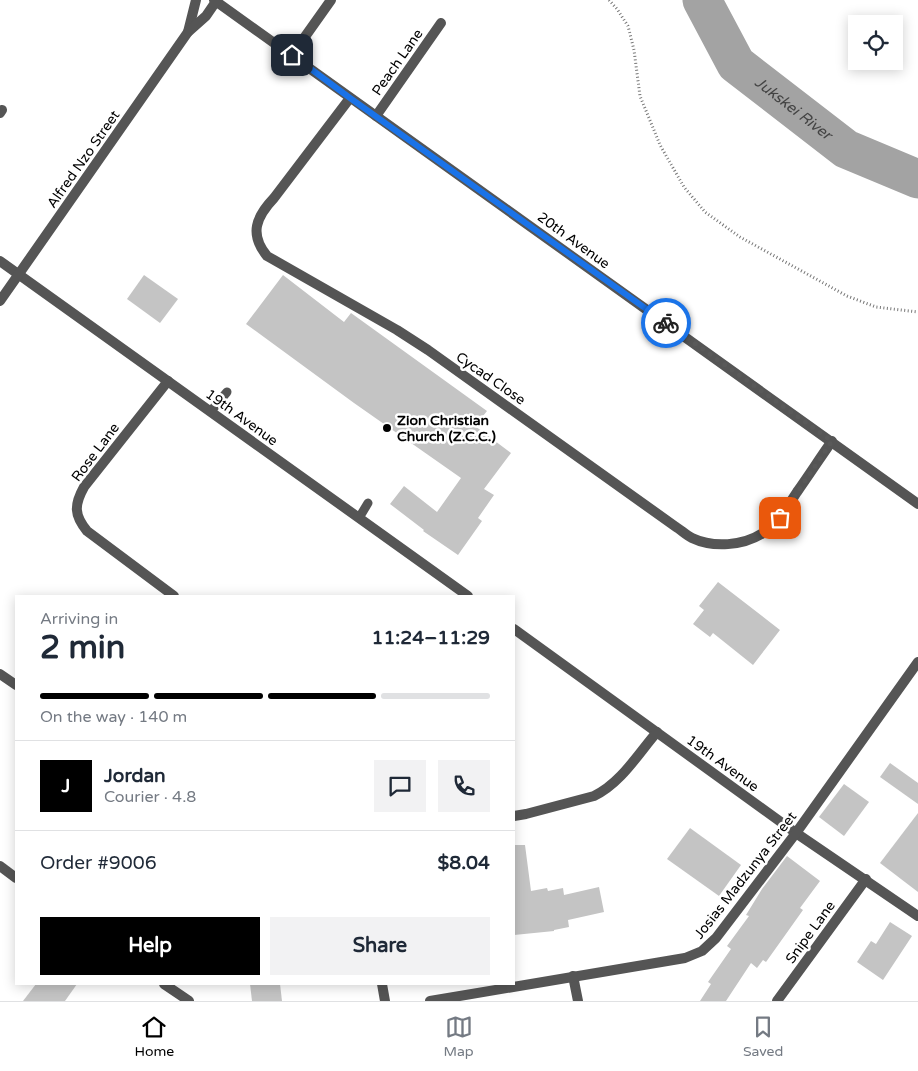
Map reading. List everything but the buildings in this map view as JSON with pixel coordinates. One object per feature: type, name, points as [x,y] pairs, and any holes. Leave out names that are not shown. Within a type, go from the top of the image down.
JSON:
[{"type":"street","name":"Alfred Nzo Street","points":[[188,32],[196,0]]},
{"type":"street","points":[[292,55],[331,0]]},
{"type":"street","name":"Alfred Nzo Street","points":[[0,301],[188,32],[206,16],[216,1]]},
{"type":"street","name":"20th Avenue","points":[[216,1],[918,504]]},
{"type":"street","name":"Peach Lane","points":[[376,116],[440,23]]},
{"type":"street","name":"Cycad Close","points":[[350,98],[258,218],[257,238],[267,256],[397,330],[428,350],[676,527],[692,537],[705,542],[733,543],[762,534],[780,518],[832,441]]},
{"type":"street","name":"19th Avenue","points":[[0,261],[467,595]]},
{"type":"street","name":"Rose Lane","points":[[168,381],[84,487],[78,498],[76,509],[81,524],[88,531],[173,595]]},
{"type":"street","name":"19th Avenue","points":[[515,630],[796,833],[918,916]]},
{"type":"street","name":"Josias Madzunya Street","points":[[430,1001],[685,958],[702,951],[716,938],[796,833],[918,662]]},
{"type":"street","points":[[0,674],[15,685]]},
{"type":"street","points":[[515,816],[577,801],[602,792],[618,778],[657,732]]},
{"type":"street","points":[[0,866],[15,877]]},
{"type":"street","name":"Snipe Lane","points":[[777,1001],[866,879]]},
{"type":"street","points":[[573,976],[578,1001]]},
{"type":"street","points":[[165,985],[189,1001]]},
{"type":"street","points":[[382,985],[385,1001]]},
{"type":"lane","points":[[210,411],[227,392]]},
{"type":"lane","points":[[358,518],[368,503]]},
{"type":"path","points":[[609,0],[628,26],[634,50],[640,96],[660,145],[684,187],[705,212],[740,237],[847,296],[876,307],[918,312]]},
{"type":"waterway","name":"Jukskei River","points":[[702,0],[736,64],[846,149],[918,179]]},
{"type":"way so far","points":[[666,323],[832,441],[780,518]]},
{"type":"place","name":"Zion Christian Church (Z.C.C.)","points":[[387,428]]},
{"type":"route","points":[[292,55],[666,323]]}]
